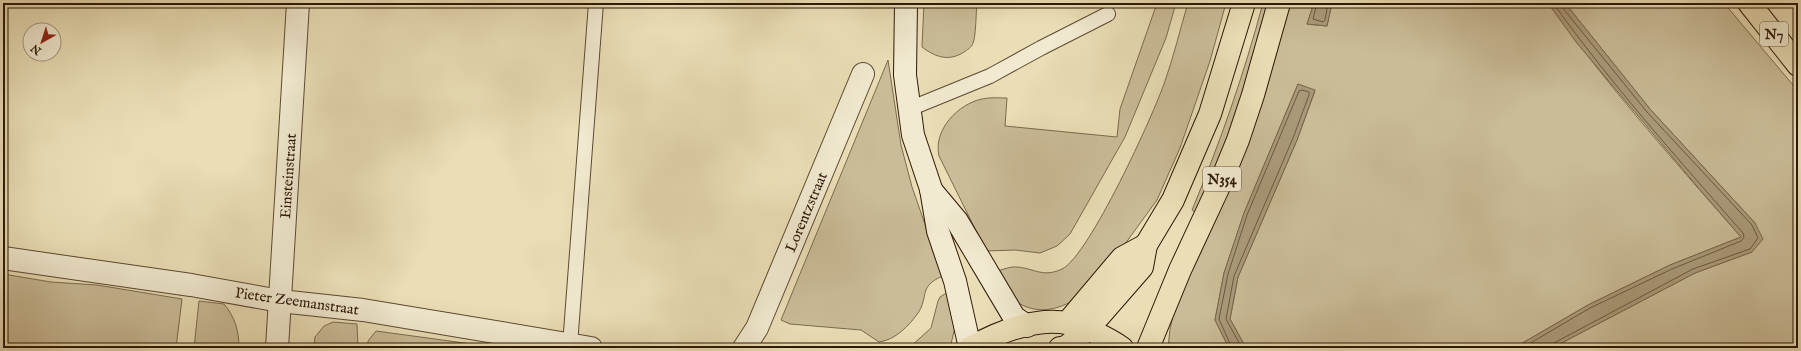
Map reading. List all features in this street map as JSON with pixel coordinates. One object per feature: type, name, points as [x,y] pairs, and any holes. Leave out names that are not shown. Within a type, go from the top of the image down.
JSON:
[{"type":"main road","name":"N354","points":[[1060,348],[1066,347],[1087,330],[1142,267],[1146,245],[1173,200],[1210,114],[1244,3]]},
{"type":"main road","name":"N354","points":[[1148,348],[1180,270],[1220,184],[1238,140],[1253,95],[1279,3]]},
{"type":"main road","name":"N7","points":[[1750,3],[1798,65]]},
{"type":"main road","points":[[1067,323],[1122,258],[1146,245]]},
{"type":"main road","points":[[970,348],[998,335],[1027,326],[1043,323],[1067,323],[1116,343],[1122,348]]},
{"type":"street","name":"Einsteinstraat","points":[[277,348],[298,3]]},
{"type":"street","points":[[906,3],[905,75],[913,135],[931,189],[938,231],[955,281],[970,348]]},
{"type":"street","name":"Lorentzstraat","points":[[744,348],[757,328],[863,74]]},
{"type":"street","points":[[931,189],[957,221],[1014,317],[1027,326]]},
{"type":"street","name":"Pieter Zeemanstraat","points":[[3,258],[191,285],[280,301],[362,310],[591,348]]},
{"type":"lane","points":[[570,345],[596,3]]},
{"type":"lane","points":[[909,109],[990,76],[1108,14]]},
{"type":"shaded area","points":[[924,3],[977,3],[975,35],[971,47],[953,57],[942,57],[937,56],[922,47]]},
{"type":"shaded area","points":[[1157,3],[1176,3],[1166,38],[1125,137],[1070,234],[1057,246],[1040,253],[1015,250],[986,251],[939,156],[938,146],[940,137],[949,120],[964,106],[973,102],[988,98],[1007,98],[1005,126],[1117,137],[1120,109]]},
{"type":"shaded area","points":[[1188,3],[1226,3],[1210,61],[1180,148],[1157,200],[1125,244],[1074,300],[1058,307],[1042,310],[1026,307],[1018,303],[1009,295],[995,272],[1012,267],[1019,267],[1048,273],[1055,272],[1062,269],[1074,259],[1104,213],[1135,152],[1159,98]]},
{"type":"shaded area","points":[[1263,3],[1268,3],[1249,75],[1229,132],[1196,213],[1192,210],[1231,108]]},
{"type":"shaded area","points":[[1290,3],[1314,3],[1307,24],[1327,26],[1332,3],[1548,3],[1617,93],[1741,237],[1670,265],[1588,305],[1514,348],[1246,348],[1230,319],[1238,277],[1297,140],[1315,91],[1298,84],[1244,213],[1224,273],[1215,320],[1229,348],[1168,348],[1175,306]]},
{"type":"shaded area","points":[[1565,3],[1724,3],[1798,91],[1798,348],[1552,348],[1695,273],[1752,252],[1755,223],[1650,109]]},
{"type":"shaded area","points":[[888,60],[901,145],[912,187],[943,276],[935,280],[927,288],[918,313],[906,327],[891,338],[879,342],[861,330],[790,324],[781,320]]},
{"type":"shaded area","points":[[3,274],[51,282],[97,285],[182,299],[176,348],[3,348]]},
{"type":"shaded area","points":[[948,292],[956,323],[950,348],[909,348],[931,328],[938,301],[940,297]]},
{"type":"shaded area","points":[[199,301],[224,304],[236,324],[239,348],[194,348]]},
{"type":"shaded area","points":[[333,322],[357,324],[358,348],[314,348],[315,337],[324,326]]},
{"type":"shaded area","points":[[376,331],[501,348],[368,348],[368,341]]},
{"type":"water","points":[[1314,3],[1332,3],[1327,26],[1307,24]]},
{"type":"water","points":[[1548,3],[1565,3],[1650,109],[1755,223],[1763,239],[1752,252],[1695,273],[1552,348],[1514,348],[1588,305],[1670,265],[1741,237],[1576,42]]},
{"type":"water","points":[[1298,84],[1315,90],[1297,140],[1238,277],[1230,319],[1246,348],[1229,348],[1215,320],[1224,273],[1244,213]]}]
